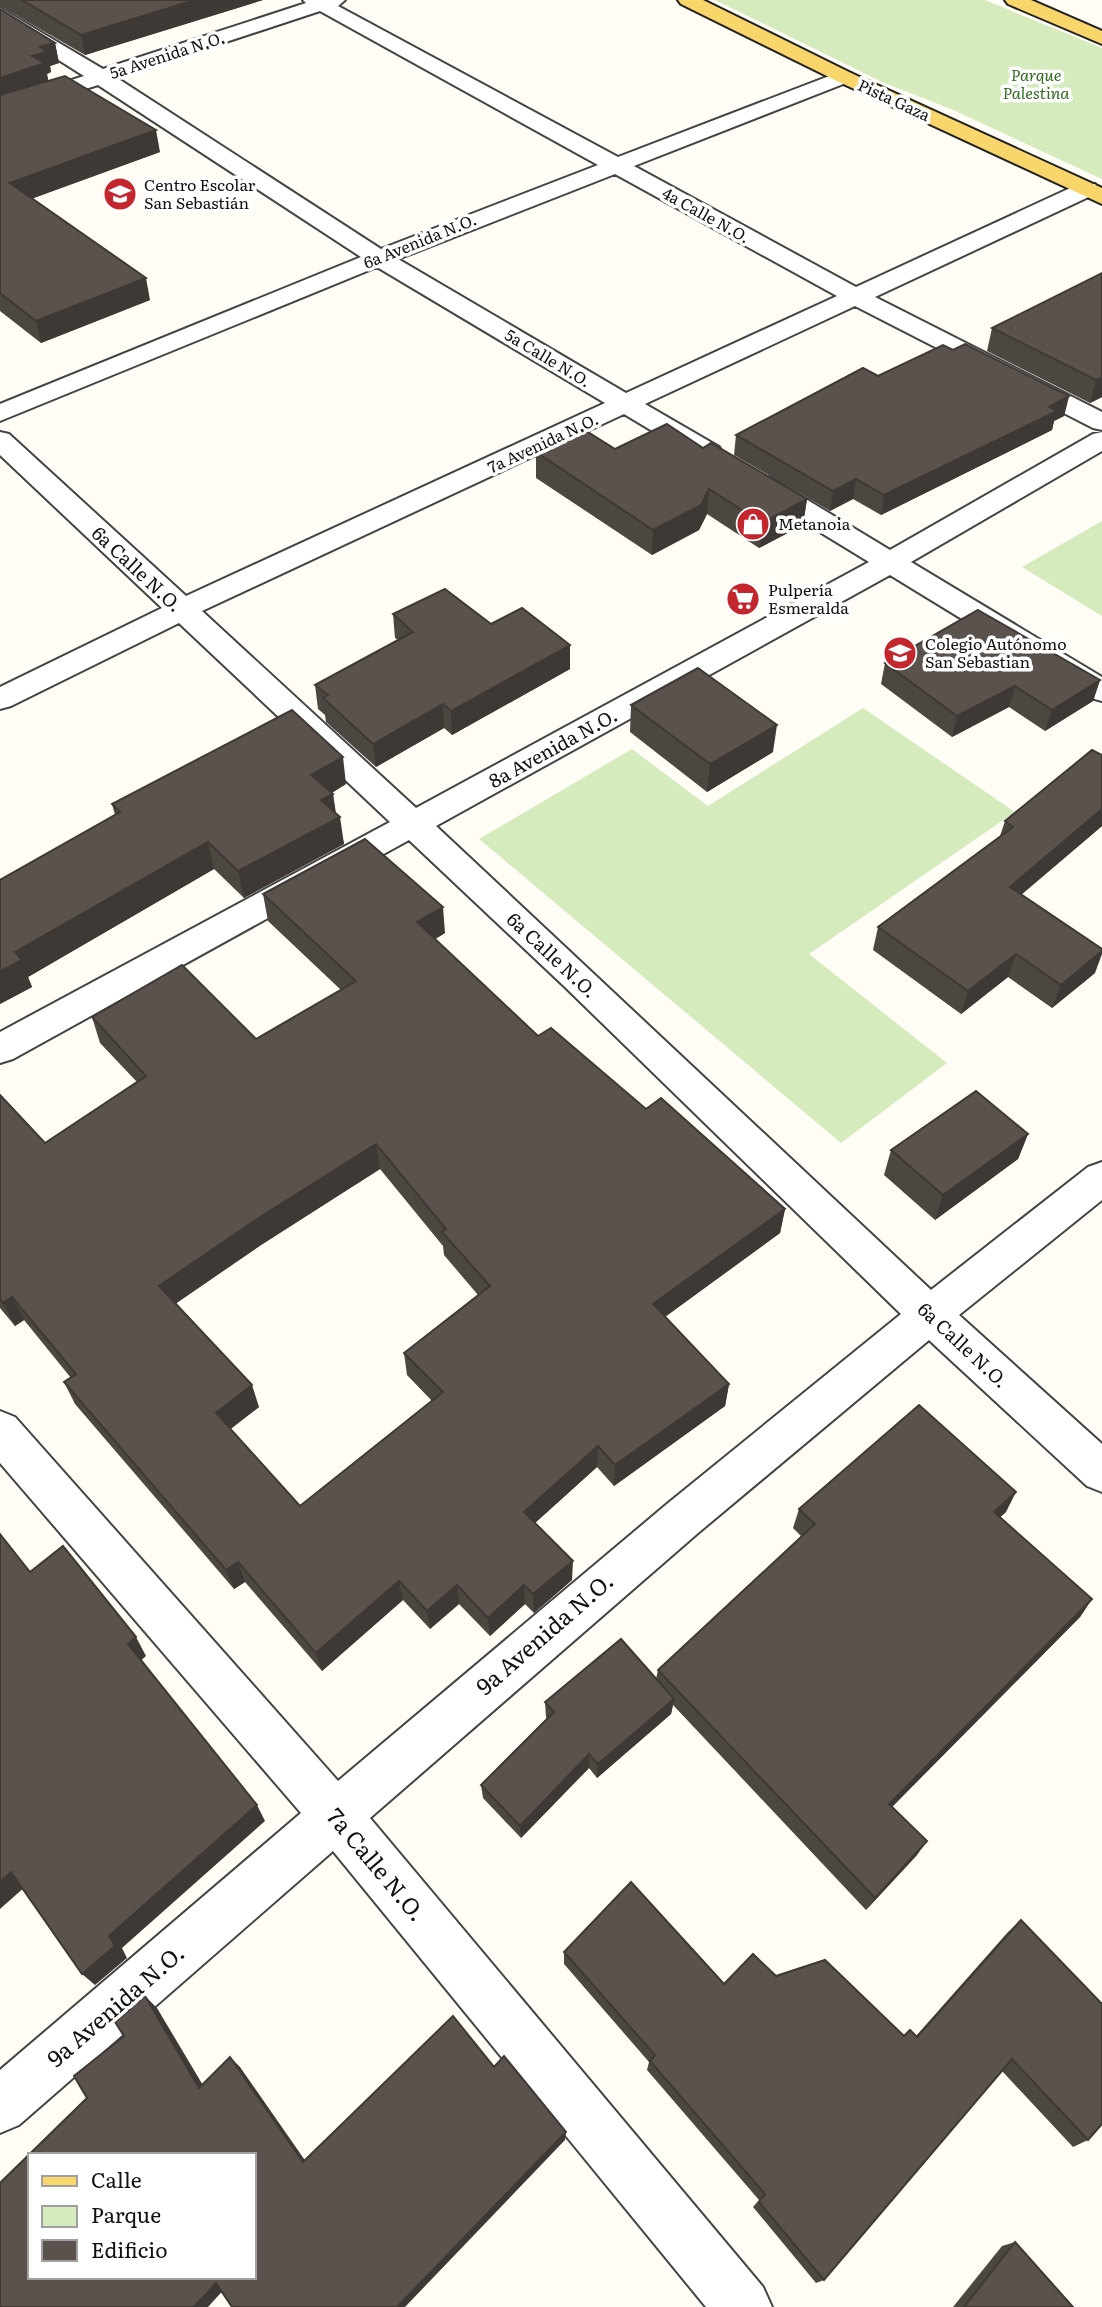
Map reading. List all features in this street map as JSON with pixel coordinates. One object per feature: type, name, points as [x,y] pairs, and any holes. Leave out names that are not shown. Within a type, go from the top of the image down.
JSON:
[{"type":"main road","name":"Pista Gaza","points":[[688,0],[844,77],[1094,193]]},
{"type":"main road","points":[[1015,0],[1102,38]]},
{"type":"street","name":"5a Avenida N.O.","points":[[0,110],[322,1]]},
{"type":"street","name":"4a Calle N.O.","points":[[322,1],[855,296],[1102,422]]},
{"type":"street","name":"5a Calle N.O.","points":[[0,15],[379,257],[420,274],[587,372],[628,405],[1102,691]]},
{"type":"street","name":"6a Avenida N.O.","points":[[0,413],[379,257],[844,77]]},
{"type":"street","name":"7a Avenida N.O.","points":[[0,699],[181,610],[628,405],[855,296],[1094,193]]},
{"type":"street","name":"6a Calle N.O.","points":[[0,440],[577,978],[928,1313],[1102,1472]]},
{"type":"street","name":"8a Avenida N.O.","points":[[0,1049],[891,562],[1102,440]]},
{"type":"street","name":"9a Avenida N.O.","points":[[0,2106],[601,1585],[928,1313],[1102,1178]]},
{"type":"street","name":"7a Calle N.O.","points":[[0,1431],[336,1816],[743,2307]]},
{"type":"green space","name":"Parque Palestina","points":[[715,0],[985,0],[1102,48],[1102,179],[951,109],[882,82]]},
{"type":"green space","points":[[1102,521],[1102,616],[1022,567]]},
{"type":"green space","points":[[863,708],[1015,812],[809,954],[947,1063],[841,1143],[479,839],[632,749],[708,806]]},
{"type":"building","points":[[22,0],[195,0],[81,35]]},
{"type":"building","points":[[0,9],[55,43],[40,47],[47,52],[32,56],[45,63],[0,78]]},
{"type":"building","points":[[65,76],[156,130],[10,183],[146,278],[36,321],[0,293],[0,95]]},
{"type":"building","points":[[1102,273],[1102,378],[1096,380],[992,328]]},
{"type":"building","points":[[965,344],[1069,396],[1049,407],[1057,411],[884,495],[856,479],[833,491],[736,435],[863,368],[878,376],[943,345],[953,350]]},
{"type":"building","points":[[667,424],[703,448],[711,443],[807,499],[762,523],[709,489],[701,505],[653,530],[536,452],[583,429],[615,449]]},
{"type":"building","points":[[445,589],[491,624],[522,608],[570,645],[451,711],[443,704],[373,744],[323,698],[328,695],[315,685],[413,632],[393,614]]},
{"type":"building","points":[[978,610],[1100,680],[1052,710],[1015,686],[957,716],[885,663]]},
{"type":"building","points":[[698,668],[777,725],[710,764],[631,705]]},
{"type":"building","points":[[292,710],[343,757],[311,775],[333,794],[321,800],[340,817],[238,871],[208,842],[15,952],[22,960],[0,972],[0,880],[120,812],[112,804]]},
{"type":"building","points":[[1092,750],[1102,755],[1102,809],[1010,887],[1102,949],[1061,985],[1016,954],[968,991],[878,927],[1013,827],[1005,821]]},
{"type":"building","points":[[365,839],[443,907],[417,922],[538,1036],[551,1028],[646,1109],[661,1098],[785,1209],[653,1304],[729,1384],[615,1465],[598,1446],[524,1512],[573,1561],[533,1594],[524,1585],[488,1618],[457,1585],[427,1611],[399,1581],[316,1653],[238,1562],[226,1570],[64,1382],[76,1374],[12,1297],[3,1303],[0,1299],[0,1095],[45,1143],[146,1076],[92,1017],[182,965],[256,1039],[356,981],[263,894]],"holes":[[[376,1144],[446,1229],[442,1232],[490,1286],[404,1353],[443,1392],[300,1506],[216,1413],[252,1385],[159,1286],[254,1221]]]},
{"type":"building","points":[[976,1091],[1028,1134],[943,1195],[891,1150]]},
{"type":"building","points":[[919,1405],[1016,1492],[994,1512],[1092,1599],[889,1804],[927,1841],[875,1898],[658,1670],[815,1524],[799,1509]]},
{"type":"building","points":[[0,1534],[30,1572],[63,1546],[136,1637],[128,1644],[257,1805],[109,1936],[115,1946],[82,1974],[11,1872],[0,1882]]},
{"type":"building","points":[[621,1639],[674,1699],[598,1764],[589,1754],[520,1826],[481,1785],[554,1712],[545,1702]]},
{"type":"building","points":[[631,1882],[724,1984],[753,1954],[776,1976],[825,1960],[904,2036],[910,2030],[917,2037],[1021,1920],[1102,2004],[1102,2124],[1088,2140],[1012,2059],[824,2280],[759,2202],[765,2194],[650,2061],[655,2055],[564,1952]]},
{"type":"building","points":[[145,1996],[199,2088],[230,2057],[303,2162],[453,2016],[494,2067],[504,2056],[566,2132],[397,2307],[232,2307],[216,2283],[194,2307],[0,2307],[0,2183],[28,2156],[28,2279],[256,2279],[256,2153],[31,2153],[87,2098],[74,2076],[124,2036],[115,2022]]},
{"type":"building","points":[[1015,2242],[1073,2307],[964,2307]]},
{"type":"place","name":"Centro Escolar San Sebastián","points":[[120,194]]},
{"type":"place","name":"Metanoia","points":[[753,524]]},
{"type":"place","name":"Pulpería Esmeralda","points":[[743,599]]},
{"type":"place","name":"Colegio Autónomo San Sebastian","points":[[900,653]]}]
